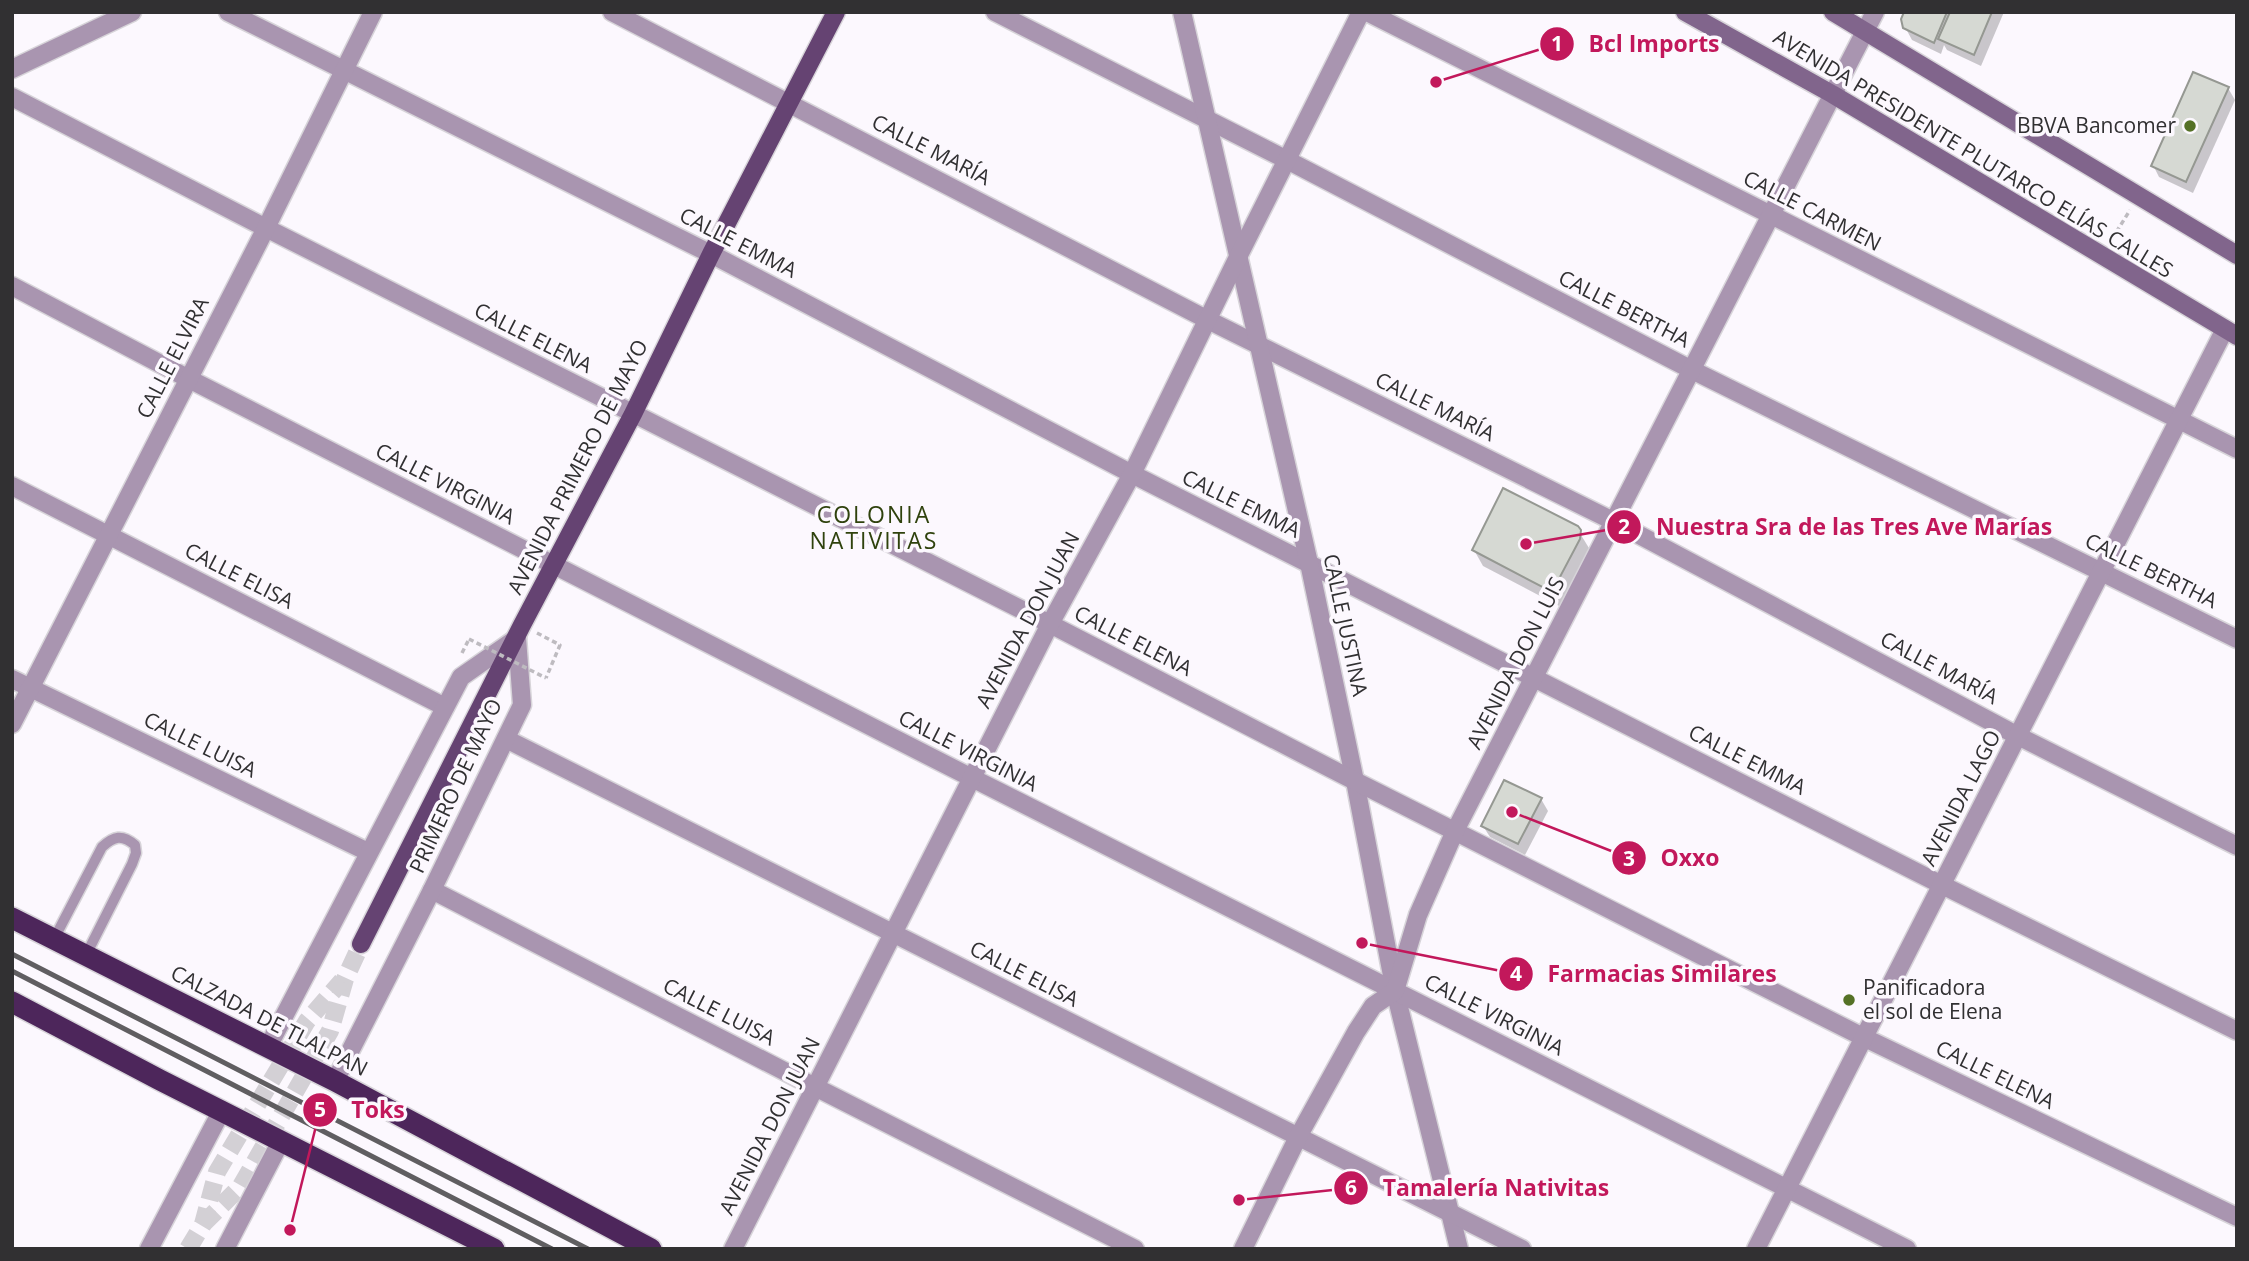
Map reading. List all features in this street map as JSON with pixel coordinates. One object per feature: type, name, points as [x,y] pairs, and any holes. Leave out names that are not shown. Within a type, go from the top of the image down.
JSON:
[{"type":"highway","name":"CALZADA DE TLALPAN","points":[[12,918],[335,1081],[652,1249]]},
{"type":"highway","points":[[12,1002],[492,1248]]},
{"type":"main road","name":"AVENIDA PRIMERO DE MAYO","points":[[361,944],[836,12]]},
{"type":"main road","name":"AVENIDA PRESIDENTE PLUTARCO ELÍAS CALLES","points":[[1685,12],[1832,94],[2231,333]]},
{"type":"main road","points":[[1833,12],[2237,255]]},
{"type":"street","points":[[12,69],[132,12]]},
{"type":"street","name":"CALLE EMMA","points":[[228,12],[711,254],[1132,474],[1942,885],[2237,1031]]},
{"type":"street","name":"CALLE ELVIRA","points":[[12,724],[266,228],[373,12]]},
{"type":"street","name":"CALLE MARÍA","points":[[612,12],[1208,320],[1614,522],[2018,736],[2237,846]]},
{"type":"street","name":"CALLE BERTHA","points":[[995,12],[1692,370],[2237,639]]},
{"type":"street","name":"CALLE JUSTINA","points":[[1182,12],[1308,563],[1355,781],[1395,990],[1459,1249]]},
{"type":"street","name":"AVENIDA DON JUAN","points":[[733,1249],[1050,624],[1132,474],[1362,12]]},
{"type":"street","name":"CALLE CARMEN","points":[[1367,12],[2237,449]]},
{"type":"street","name":"AVENIDA DON LUIS","points":[[1395,990],[1418,915],[1455,831],[1875,12]]},
{"type":"street","name":"CALLE ELENA","points":[[12,97],[1865,1038],[2237,1217]]},
{"type":"street","name":"CALLE VIRGINIA","points":[[12,286],[188,379],[972,778],[1908,1249]]},
{"type":"street","name":"AVENIDA LAGO","points":[[1756,1249],[2179,421],[2231,333]]},
{"type":"street","name":"CALLE ELISA","points":[[12,486],[445,707]]},
{"type":"street","name":"PRIMERO DE MAYO","points":[[268,1047],[461,677],[519,631]]},
{"type":"street","name":"PRIMERO DE MAYO","points":[[335,1081],[522,705],[519,631]]},
{"type":"street","name":"CALLE LUISA","points":[[12,679],[368,852]]},
{"type":"street","name":"CALLE ELISA","points":[[506,739],[1522,1249]]},
{"type":"street","name":"CALLE LUISA","points":[[432,890],[1135,1249]]},
{"type":"street","points":[[1243,1249],[1298,1137],[1356,1032],[1373,1006],[1395,990]]},
{"type":"street","points":[[149,1249],[222,1110]]},
{"type":"street","points":[[225,1249],[281,1141]]},
{"type":"lane","points":[[54,939],[102,847],[110,839],[119,836],[127,839],[135,845],[136,853],[86,956]]},
{"type":"path","points":[[2103,256],[2138,195]]},
{"type":"path","points":[[469,639],[546,678],[560,645],[519,631]]},
{"type":"building","points":[[1904,12],[1947,12],[1934,43],[1903,28],[1901,19]]},
{"type":"building","points":[[1950,12],[1992,12],[1974,55],[1938,39]]},
{"type":"building","name":"BBVA Bancomer","points":[[2193,72],[2229,87],[2186,182],[2151,166]]},
{"type":"building","points":[[1503,488],[1581,530],[1580,539],[1552,592],[1472,550]]},
{"type":"building","points":[[1504,780],[1542,798],[1518,844],[1481,826]]},
{"type":"tunnel","points":[[203,1224],[241,1186],[330,1031],[345,979],[361,944]]},
{"type":"tunnel","points":[[188,1249],[203,1224],[217,1172],[307,1021],[342,981]]},
{"type":"railway","points":[[12,954],[588,1249]]},
{"type":"railway","points":[[12,971],[552,1249]]},
{"type":"place","name":"Bcl Imports","points":[[1436,82]]},
{"type":"place","name":"BBVA Bancomer","points":[[2190,126]]},
{"type":"place","name":"Nuestra Sra de las Tres Ave Marías","points":[[1526,544]]},
{"type":"place","name":"Oxxo","points":[[1512,812]]},
{"type":"place","name":"Farmacias Similares","points":[[1362,943]]},
{"type":"place","name":"Panificadora el sol de Elena","points":[[1849,1000]]},
{"type":"place","name":"Tamalería Nativitas","points":[[1239,1200]]},
{"type":"place","name":"Toks","points":[[290,1230]]},
{"type":"district","name":"COLONIA NATIVITAS","points":[[874,528]]}]
